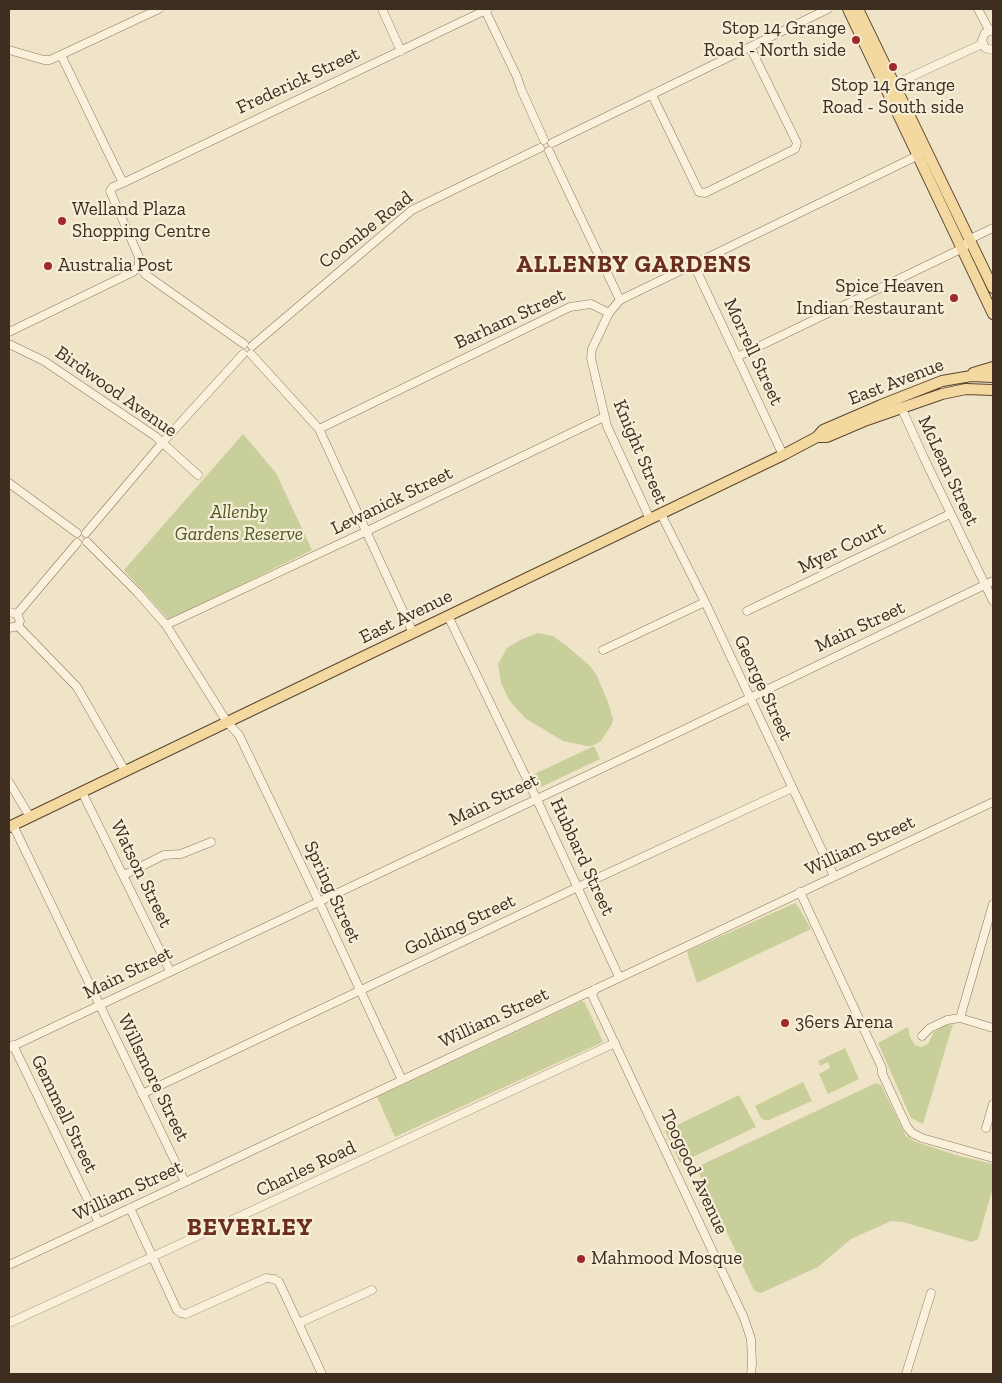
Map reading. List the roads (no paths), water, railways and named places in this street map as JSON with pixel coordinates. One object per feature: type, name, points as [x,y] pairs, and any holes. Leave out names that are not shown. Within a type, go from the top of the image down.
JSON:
[{"type":"main road","points":[[848,9],[923,153],[970,238],[993,288]]},
{"type":"main road","points":[[858,9],[890,87]]},
{"type":"main road","points":[[923,153],[993,314]]},
{"type":"main road","points":[[960,377],[993,366]]},
{"type":"main road","name":"East Avenue","points":[[11,826],[783,455],[817,437],[823,430],[942,381],[960,377],[993,377]]},
{"type":"main road","name":"East Avenue","points":[[817,437],[827,437],[901,407],[952,392],[978,389],[993,390]]},
{"type":"street","points":[[9,50],[50,60],[159,9]]},
{"type":"street","points":[[382,9],[401,50]]},
{"type":"street","points":[[486,9],[544,140]]},
{"type":"street","name":"Frederick Street","points":[[123,183],[486,9]]},
{"type":"street","points":[[544,140],[540,144],[540,148],[544,152],[652,95],[828,9]]},
{"type":"street","points":[[978,9],[991,30],[982,36],[982,44],[988,50],[993,50]]},
{"type":"street","points":[[890,87],[982,44]]},
{"type":"street","points":[[652,95],[700,192],[705,193],[795,149],[797,143],[750,47]]},
{"type":"street","points":[[61,55],[123,183],[113,187],[110,191],[139,256],[139,266],[146,275],[248,349],[319,429],[413,632]]},
{"type":"street","points":[[544,140],[549,140],[620,300]]},
{"type":"street","name":"Coombe Road","points":[[86,533],[163,442],[248,349],[412,210],[540,148]]},
{"type":"street","points":[[609,314],[620,300],[923,153]]},
{"type":"street","points":[[737,357],[963,248],[970,238],[993,228]]},
{"type":"street","name":"Morrell Street","points":[[693,263],[783,455]]},
{"type":"street","points":[[9,332],[133,272],[139,266]]},
{"type":"street","name":"Barham Street","points":[[319,429],[570,307],[591,304],[609,314]]},
{"type":"street","name":"Knight Street","points":[[609,314],[592,349],[590,358],[607,426],[650,519]]},
{"type":"street","name":"Birdwood Avenue","points":[[9,344],[44,361],[163,442],[198,475]]},
{"type":"street","name":"McLean Street","points":[[901,407],[950,514],[993,601]]},
{"type":"street","name":"Lewanick Street","points":[[166,625],[367,531],[604,416]]},
{"type":"street","points":[[9,483],[77,533]]},
{"type":"street","name":"George Street","points":[[661,514],[705,602],[834,876]]},
{"type":"street","name":"Myer Court","points":[[747,611],[950,514]]},
{"type":"street","points":[[81,531],[86,533],[88,537],[87,542],[83,545],[78,543],[75,538],[77,533],[81,531]]},
{"type":"street","name":"Spring Street","points":[[87,542],[137,592],[166,625],[227,722],[239,735],[402,1080]]},
{"type":"street","points":[[17,614],[78,543]]},
{"type":"street","name":"Main Street","points":[[10,1046],[993,581]]},
{"type":"street","points":[[603,650],[705,602]]},
{"type":"street","points":[[9,612],[17,614]]},
{"type":"street","points":[[17,614],[20,621],[18,626]]},
{"type":"street","name":"Hubbard Street","points":[[448,616],[536,798],[619,977]]},
{"type":"street","points":[[9,628],[18,626]]},
{"type":"street","points":[[18,626],[77,687],[125,771]]},
{"type":"street","points":[[9,782],[30,817]]},
{"type":"street","name":"Golding Street","points":[[142,1094],[578,887],[792,788]]},
{"type":"street","name":"Watson Street","points":[[82,792],[124,874],[170,971]]},
{"type":"street","name":"William Street","points":[[9,1265],[993,802]]},
{"type":"street","name":"Willsmore Street","points":[[11,826],[186,1182]]},
{"type":"street","points":[[124,874],[164,855],[180,854],[212,842]]},
{"type":"street","points":[[800,892],[882,1068],[882,1073],[907,1128],[922,1138],[993,1158]]},
{"type":"street","points":[[960,1018],[993,904]]},
{"type":"street","name":"Toogood Avenue","points":[[594,989],[592,995],[744,1318],[751,1339],[751,1374]]},
{"type":"street","points":[[922,1036],[930,1028],[946,1020],[960,1018],[993,1028]]},
{"type":"street","name":"Charles Road","points":[[9,1323],[615,1043]]},
{"type":"street","name":"Gemmell Street","points":[[10,1046],[99,1223]]},
{"type":"street","points":[[986,1128],[993,1104]]},
{"type":"street","points":[[130,1208],[177,1310],[186,1314],[266,1278],[274,1279],[279,1282],[322,1374]]},
{"type":"street","points":[[299,1323],[372,1290]]},
{"type":"street","points":[[906,1374],[931,1294]]},
{"type":"place","name":"Stop 14 Grange Road - North side","points":[[856,40]]},
{"type":"place","name":"Stop 14 Grange Road - South side","points":[[893,67]]},
{"type":"place","name":"Welland Plaza Shopping Centre","points":[[62,221]]},
{"type":"place","name":"Australia Post","points":[[48,266]]},
{"type":"place","name":"Spice Heaven Indian Restaurant","points":[[954,298]]},
{"type":"place","name":"36ers Arena","points":[[785,1023]]},
{"type":"place","name":"Mahmood Mosque","points":[[581,1259]]},
{"type":"district","name":"ALLENBY GARDENS","points":[[634,265]]},
{"type":"district","name":"BEVERLEY","points":[[250,1228]]},
{"type":"park label","name":"Allenby Gardens Reserve","points":[[239,524]]}]
